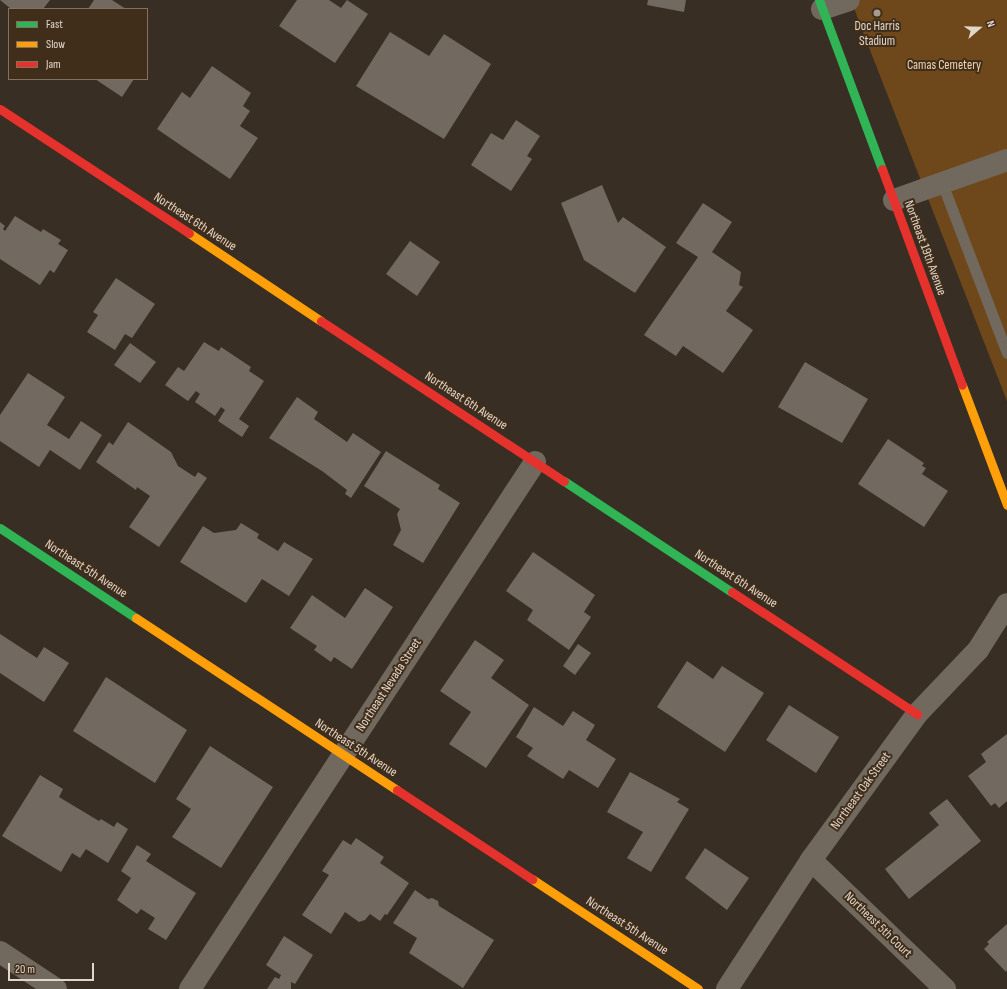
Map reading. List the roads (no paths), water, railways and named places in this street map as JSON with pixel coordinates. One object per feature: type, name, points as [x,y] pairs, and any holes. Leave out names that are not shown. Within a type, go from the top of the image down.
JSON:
[{"type":"street","points":[[820,5],[849,0]]},
{"type":"street","name":"Northeast 19th Avenue","points":[[820,5],[1007,505]]},
{"type":"street","name":"Northeast 6th Avenue","points":[[0,109],[917,714]]},
{"type":"street","points":[[894,200],[1007,160]]},
{"type":"street","name":"Northeast Nevada Street","points":[[190,989],[535,462]]},
{"type":"street","name":"Northeast 5th Avenue","points":[[0,528],[698,989]]},
{"type":"street","name":"Northeast Oak Street","points":[[727,989],[811,860],[917,714],[978,650],[1007,604]]},
{"type":"street","name":"Northeast 5th Court","points":[[811,860],[945,989]]},
{"type":"street","points":[[0,952],[56,989]]},
{"type":"lane","points":[[942,183],[1007,353]]},
{"type":"place","name":"Doc Harris Stadium","points":[[877,13]]},
{"type":"park label","name":"Camas Cemetery","points":[[944,65]]}]
